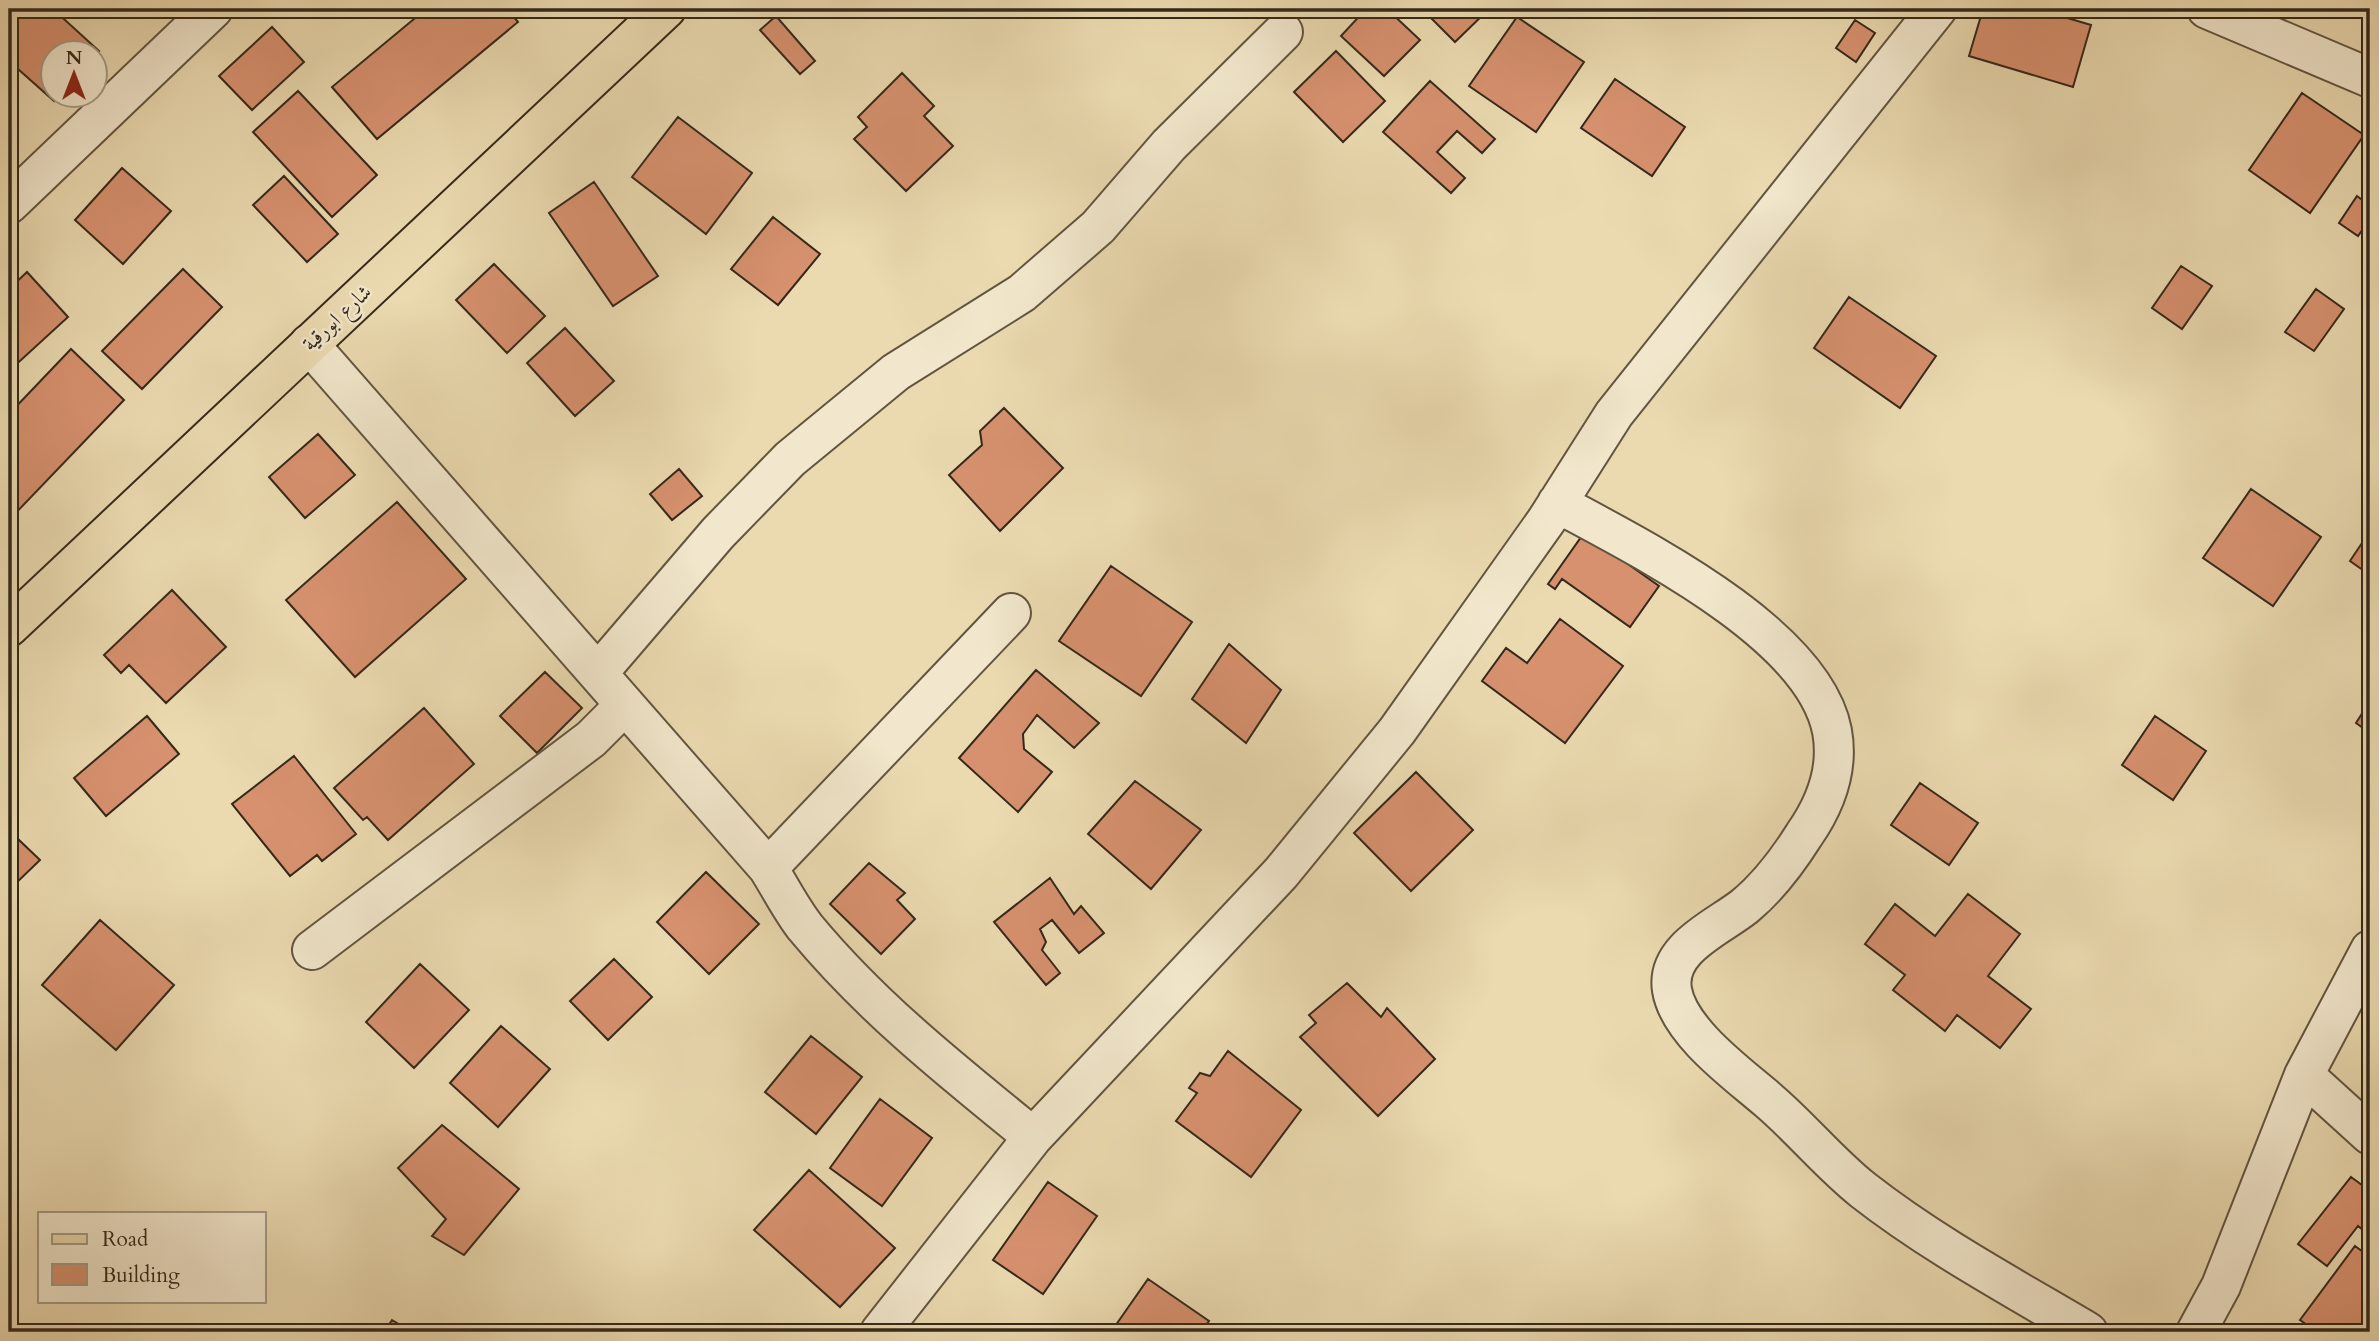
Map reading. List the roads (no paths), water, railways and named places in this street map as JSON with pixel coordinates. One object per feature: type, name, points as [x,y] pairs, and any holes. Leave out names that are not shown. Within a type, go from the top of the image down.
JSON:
[{"type":"main road","name":"شارع ابورقية","points":[[9,627],[666,9]]},
{"type":"street","points":[[9,204],[213,9]]},
{"type":"street","points":[[880,1332],[1033,1137],[1281,873],[1397,731],[1557,503],[1614,414],[1937,9]]},
{"type":"street","points":[[2207,9],[2370,78]]},
{"type":"street","points":[[598,673],[718,533],[790,459],[896,372],[1022,293],[1098,227],[1169,145],[1283,32]]},
{"type":"street","points":[[309,344],[768,868],[803,925],[865,993],[943,1064],[1033,1137]]},
{"type":"street","points":[[1557,503],[1642,549],[1729,604],[1815,687],[1832,729],[1834,761],[1823,807],[1789,859],[1745,906],[1698,939],[1674,965],[1672,990],[1684,1018],[1714,1053],[1791,1120],[1861,1188],[1937,1242],[2088,1332]]},
{"type":"street","points":[[768,868],[1011,613]]},
{"type":"street","points":[[312,950],[591,739],[625,705]]},
{"type":"street","points":[[2196,1332],[2221,1286],[2304,1075],[2370,950]]},
{"type":"street","points":[[2304,1075],[2370,1135]]}]
